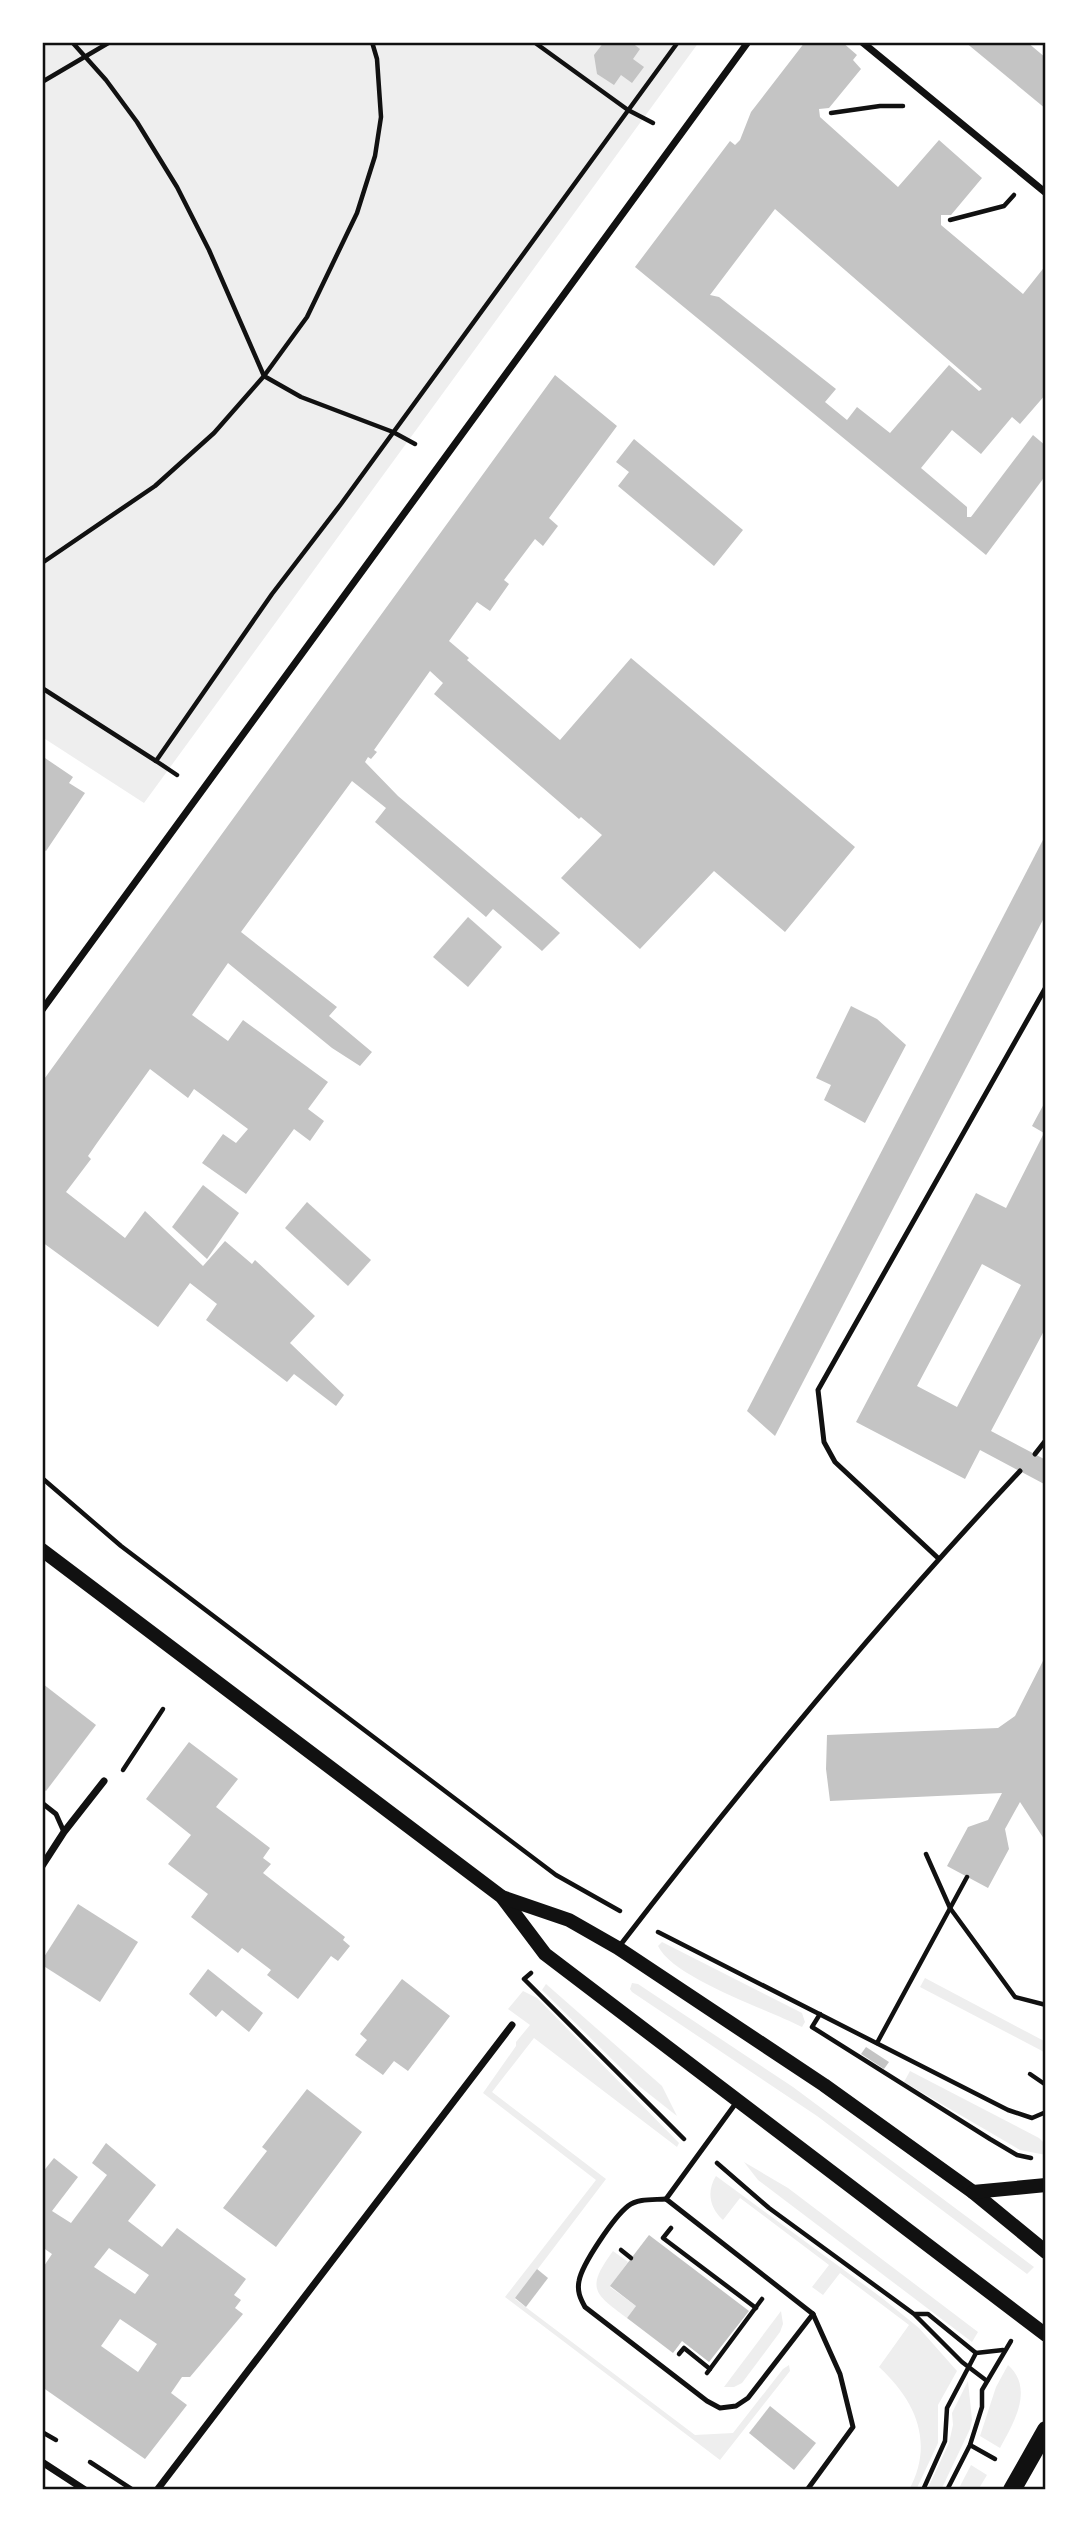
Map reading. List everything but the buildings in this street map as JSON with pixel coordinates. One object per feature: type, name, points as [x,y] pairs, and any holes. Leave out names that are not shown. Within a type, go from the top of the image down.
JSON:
[{"type":"main road","points":[[42,1550],[502,1897],[545,1954],[1046,2335]]},
{"type":"main road","points":[[502,1897],[569,1920],[618,1948],[824,2085],[973,2192],[1046,2252]]},
{"type":"main road","points":[[973,2192],[1046,2185]]},
{"type":"main road","points":[[1012,2490],[1046,2430]]},
{"type":"street","points":[[42,1010],[748,42]]},
{"type":"street","points":[[862,42],[1046,193]]},
{"type":"street","points":[[42,1866],[64,1832],[104,1781]]},
{"type":"street","points":[[157,2490],[512,2025]]},
{"type":"street","points":[[42,2462],[85,2490]]},
{"type":"lane","points":[[938,1558],[835,1462],[824,1442],[818,1390],[1046,988]]},
{"type":"lane","points":[[1035,1454],[1046,1440]]},
{"type":"lane","points":[[618,1948],[779,1746],[938,1558],[1020,1471]]},
{"type":"lane","points":[[42,1803],[56,1814],[64,1832]]},
{"type":"lane","points":[[666,2199],[738,2100]]},
{"type":"lane","points":[[807,2490],[853,2427],[840,2374],[813,2314],[666,2199],[629,2204],[584,2264],[579,2281],[578,2294],[585,2307],[667,2371],[720,2408],[736,2406],[748,2398],[813,2314]]},
{"type":"path","points":[[72,42],[137,122],[177,187],[209,250],[264,376],[301,397],[393,432],[415,444]]},
{"type":"path","points":[[42,82],[110,42]]},
{"type":"path","points":[[42,563],[155,486],[214,433],[264,376],[307,317],[357,213],[375,156],[381,117],[377,59],[372,42]]},
{"type":"path","points":[[534,42],[628,110],[653,123]]},
{"type":"path","points":[[156,761],[272,594],[678,42]]},
{"type":"path","points":[[831,113],[880,106],[899,107]]},
{"type":"path","points":[[950,220],[1004,206],[1029,179]]},
{"type":"path","points":[[42,688],[177,775]]},
{"type":"path","points":[[42,1478],[121,1546],[556,1875],[638,1922],[1008,2110],[1032,2118],[1046,2112]]},
{"type":"path","points":[[104,1781],[117,1780],[163,1709]]},
{"type":"path","points":[[926,1854],[950,1908],[1015,1997],[1046,2005]]},
{"type":"path","points":[[877,2043],[967,1877]]},
{"type":"path","points":[[524,1979],[681,2137]]},
{"type":"path","points":[[820,2014],[812,2027],[1017,2155],[1044,2160]]},
{"type":"path","points":[[1030,2074],[1046,2085]]},
{"type":"path","points":[[722,2167],[769,2208],[914,2314],[968,2367],[987,2381]]},
{"type":"path","points":[[683,2212],[663,2238],[756,2308],[710,2368]]},
{"type":"path","points":[[914,2314],[928,2314],[976,2353],[1004,2350],[982,2390],[982,2407],[970,2445],[947,2490]]},
{"type":"path","points":[[923,2490],[944,2441],[947,2409],[976,2353]]},
{"type":"path","points":[[970,2445],[995,2459]]},
{"type":"shaded area","points":[[42,42],[699,42],[144,803],[42,737]]},
{"type":"shaded area","points":[[662,1942],[802,2013],[805,2022],[802,2027],[701,1981],[667,1958],[658,1946]]},
{"type":"shaded area","points":[[925,1978],[1046,2042],[1046,2053],[920,1987]]},
{"type":"shaded area","points":[[632,1983],[638,1984],[793,2087],[1034,2267],[1027,2274],[817,2116],[632,1992]]},
{"type":"shaded area","points":[[546,1984],[662,2086],[677,2116],[639,2086],[542,1990]]},
{"type":"shaded area","points":[[523,1991],[537,1998],[679,2143],[677,2147],[534,2038],[492,2092],[606,2179],[515,2299],[695,2435],[733,2433],[789,2365],[790,2371],[720,2460],[505,2297],[596,2180],[483,2093],[530,2025],[508,2009]]},
{"type":"shaded area","points":[[910,2071],[1039,2138],[1046,2145],[1046,2155],[1020,2150],[904,2082]]},
{"type":"shaded area","points":[[744,2162],[788,2188],[978,2332],[972,2342],[758,2180]]},
{"type":"shaded area","points":[[716,2176],[882,2298],[919,2328],[957,2371],[938,2405],[938,2443],[916,2490],[909,2490],[917,2472],[920,2455],[917,2423],[903,2393],[879,2367],[909,2325],[840,2273],[823,2295],[812,2287],[829,2265],[740,2198],[723,2220],[715,2210],[710,2194]]},
{"type":"shaded area","points":[[613,2251],[628,2262],[610,2287],[636,2306],[627,2318],[607,2302],[597,2289],[599,2274]]},
{"type":"shaded area","points":[[781,2311],[783,2324],[780,2332],[742,2383],[734,2387],[724,2387]]},
{"type":"shaded area","points":[[1008,2365],[1016,2374],[1021,2395],[1015,2418],[1000,2448],[980,2436],[996,2387]]},
{"type":"shaded area","points":[[968,2381],[972,2420],[970,2429],[941,2490],[927,2490],[949,2443],[953,2425],[952,2413]]},
{"type":"shaded area","points":[[971,2465],[987,2475],[978,2490],[958,2490]]}]
